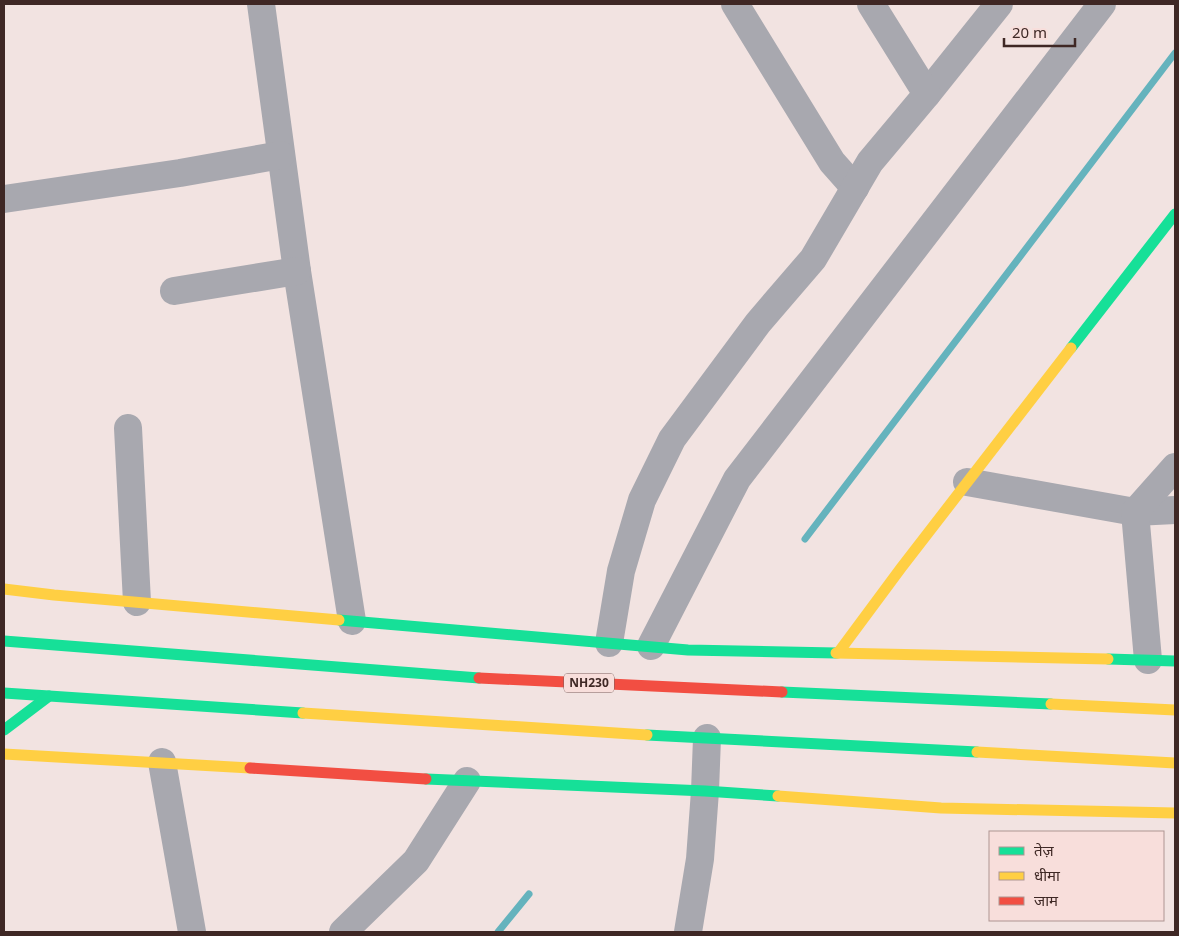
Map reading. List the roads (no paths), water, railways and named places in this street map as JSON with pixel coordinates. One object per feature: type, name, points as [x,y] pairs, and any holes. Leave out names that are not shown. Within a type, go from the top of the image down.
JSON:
[{"type":"main road","points":[[838,653],[967,482],[1175,214]]},
{"type":"main road","points":[[4,589],[688,650],[1175,661]]},
{"type":"main road","name":"NH230","points":[[4,641],[474,678],[1175,710]]},
{"type":"main road","points":[[4,693],[561,730],[1175,763]]},
{"type":"main road","points":[[4,730],[49,696]]},
{"type":"main road","points":[[4,754],[467,781],[705,791],[941,808],[1175,814]]},
{"type":"street","points":[[261,4],[298,271],[352,620]]},
{"type":"street","points":[[734,4],[832,162],[855,188]]},
{"type":"street","points":[[871,4],[927,94]]},
{"type":"street","points":[[609,643],[621,571],[642,500],[672,439],[758,323],[813,259],[870,162],[999,4]]},
{"type":"street","points":[[651,646],[737,479],[1102,4]]},
{"type":"street","points":[[4,199],[180,173],[281,155]]},
{"type":"street","points":[[174,291],[298,271]]},
{"type":"street","points":[[128,428],[137,602]]},
{"type":"street","points":[[1148,660],[1135,512],[1175,467]]},
{"type":"street","points":[[967,482],[1135,512],[1175,510]]},
{"type":"street","points":[[688,932],[700,859],[707,738]]},
{"type":"street","points":[[162,762],[192,932]]},
{"type":"street","points":[[343,932],[416,861],[467,781]]},
{"type":"waterway","points":[[805,539],[1175,53]]},
{"type":"waterway","points":[[498,932],[529,894]]}]
